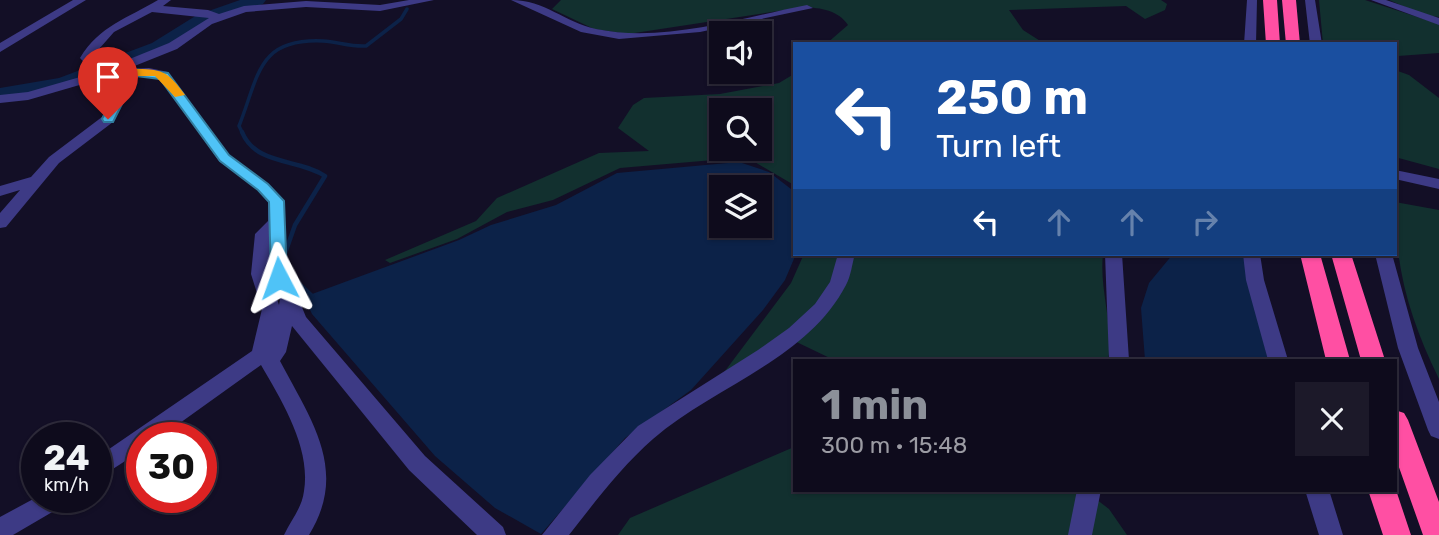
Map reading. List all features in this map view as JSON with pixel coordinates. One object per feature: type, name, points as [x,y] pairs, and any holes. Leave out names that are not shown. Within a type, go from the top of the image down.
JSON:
[{"type":"highway","points":[[1270,0],[1273,42]]},
{"type":"highway","points":[[1289,0],[1293,42]]},
{"type":"highway","points":[[1311,256],[1338,359]]},
{"type":"highway","points":[[1342,256],[1373,359]]},
{"type":"highway","points":[[1397,425],[1437,535]]},
{"type":"highway","points":[[1383,492],[1397,535]]},
{"type":"street","points":[[0,48],[81,0]]},
{"type":"street","points":[[166,0],[97,38],[86,58],[100,71],[164,75],[224,158],[263,187],[276,201],[276,266],[298,320],[417,463],[494,535]]},
{"type":"street","points":[[153,9],[214,16],[284,5],[380,8],[395,3],[429,0]]},
{"type":"street","points":[[516,0],[534,5],[588,30],[625,36],[655,34],[807,8]]},
{"type":"street","points":[[1250,42],[1252,0]]},
{"type":"street","points":[[1310,0],[1316,42]]},
{"type":"street","points":[[1376,0],[1439,22]]},
{"type":"street","points":[[0,99],[58,89],[183,41],[214,16]]},
{"type":"street","points":[[0,223],[33,181],[54,160],[108,119],[132,72]]},
{"type":"street","points":[[1397,175],[1439,184]]},
{"type":"street","points":[[0,191],[33,181]]},
{"type":"street","points":[[277,222],[264,234],[260,274],[271,309],[265,358],[314,450],[319,473],[313,498],[296,535]]},
{"type":"street","points":[[554,535],[609,469],[646,431],[778,347],[816,311],[836,291],[844,276],[846,256]]},
{"type":"street","points":[[1113,256],[1119,359]]},
{"type":"street","points":[[1251,256],[1255,281],[1278,359]]},
{"type":"street","points":[[1384,256],[1408,348],[1439,430]]},
{"type":"street","points":[[167,422],[276,352],[290,298]]},
{"type":"street","points":[[1080,535],[1089,492]]},
{"type":"street","points":[[1318,492],[1331,535]]},
{"type":"street","points":[[0,530],[30,513]]},
{"type":"green space","points":[[561,0],[1161,0],[1167,4],[1165,10],[1145,19],[1126,6],[1009,10],[1023,30],[1042,42],[828,42],[848,25],[834,13],[804,7],[628,34],[594,29],[552,9]]},
{"type":"green space","points":[[1319,0],[1365,0],[1439,24],[1439,53],[1397,56],[1397,42],[1323,42]]},
{"type":"green space","points":[[1389,0],[1439,0],[1439,17],[1424,15]]},
{"type":"green space","points":[[1397,71],[1409,75],[1439,98],[1439,169],[1397,158]]},
{"type":"green space","points":[[793,75],[793,184],[753,161],[772,161],[772,98],[709,98],[709,160],[620,168],[553,200],[507,212],[457,239],[390,263],[385,260],[476,221],[497,198],[599,153],[649,151],[618,128],[633,105],[644,98],[720,94],[779,83]]},
{"type":"green space","points":[[1397,202],[1439,210],[1439,379],[1412,315],[1398,250]]},
{"type":"green space","points":[[803,256],[1103,256],[1109,333],[1108,359],[832,359],[784,336],[722,375],[791,283]]},
{"type":"green space","points":[[793,447],[793,492],[1087,492],[1109,509],[1127,535],[618,535],[630,518]]},
{"type":"water","points":[[739,162],[769,172],[791,189],[793,256],[795,256],[785,280],[763,310],[691,390],[625,438],[541,534],[495,508],[435,456],[312,314],[304,297],[459,240],[491,225],[556,205],[617,173]]},
{"type":"water","points":[[1171,256],[1243,256],[1268,359],[1145,359],[1141,308],[1149,283]]},
{"type":"waterway","points":[[0,94],[63,83],[159,47],[203,19],[257,0]]},
{"type":"waterway","points":[[242,132],[239,126],[251,91],[257,76],[273,53],[285,46],[301,42],[323,41],[366,46],[401,19],[407,9]]},
{"type":"waterway","points":[[242,132],[248,143],[257,151],[325,176],[295,225],[283,259]]},
{"type":"waterway","points":[[286,271],[312,296]]},
{"type":"slow traffic","points":[[128,81],[132,72],[157,73],[164,75],[179,95]]},
{"type":"route","points":[[108,119],[132,72],[164,75],[224,158],[263,187],[276,201],[276,266],[279,278]]}]
